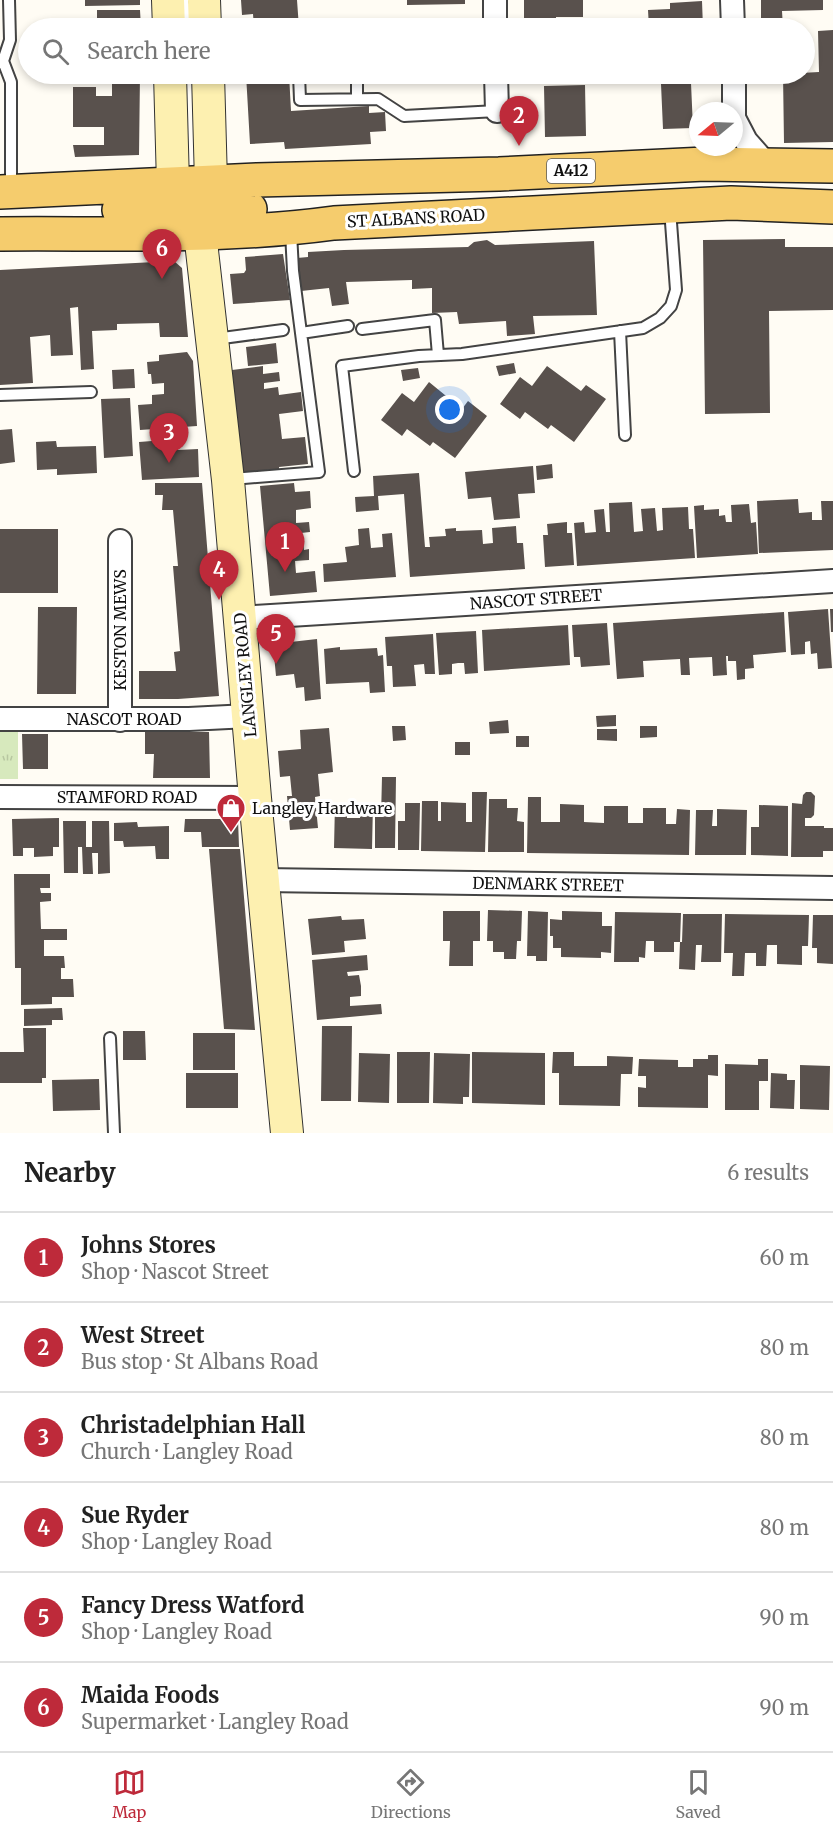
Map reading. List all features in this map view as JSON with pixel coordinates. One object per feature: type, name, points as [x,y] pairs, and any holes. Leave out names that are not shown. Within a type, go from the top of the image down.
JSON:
[{"type":"main road","name":"ST ALBANS ROAD","points":[[0,234],[195,203],[500,174],[712,156],[779,166]]},
{"type":"main road","name":"A412","points":[[779,166],[833,166]]},
{"type":"main road","name":"A412","points":[[779,166],[833,183]]},
{"type":"main road","name":"ST ALBANS ROAD","points":[[6,192],[195,203],[291,228],[334,223],[669,205],[731,203],[833,207]]},
{"type":"main road","points":[[195,203],[306,206],[334,223]]},
{"type":"street","points":[[168,0],[168,18]]},
{"type":"street","points":[[204,0],[205,18]]},
{"type":"street","points":[[495,0],[495,18]]},
{"type":"street","points":[[732,0],[733,18]]},
{"type":"street","points":[[172,84],[195,203]]},
{"type":"street","points":[[195,203],[207,84]]},
{"type":"street","points":[[496,84],[497,111]]},
{"type":"street","points":[[734,84],[734,102]]},
{"type":"street","points":[[743,135],[746,141],[779,166]]},
{"type":"street","name":"LANGLEY ROAD","points":[[195,203],[228,480],[287,1133]]},
{"type":"street","name":"KESTON MEWS","points":[[120,541],[120,720]]},
{"type":"street","name":"NASCOT STREET","points":[[240,618],[833,581]]},
{"type":"street","name":"NASCOT ROAD","points":[[0,719],[120,720],[248,716]]},
{"type":"street","name":"STAMFORD ROAD","points":[[0,797],[255,798]]},
{"type":"street","name":"DENMARK STREET","points":[[263,880],[833,888]]},
{"type":"lane","points":[[6,192],[11,82],[2,62],[10,40],[9,0]]},
{"type":"lane","points":[[183,0],[187,18]]},
{"type":"lane","points":[[299,84],[300,100],[378,99],[404,116],[497,111]]},
{"type":"lane","points":[[357,84],[357,99]]},
{"type":"lane","points":[[354,471],[342,366],[419,356],[462,354],[643,328],[660,318],[671,306],[676,290],[669,205]]},
{"type":"lane","points":[[228,480],[319,472],[292,272],[291,228]]},
{"type":"lane","points":[[362,329],[435,320],[438,355]]},
{"type":"lane","points":[[301,333],[348,326]]},
{"type":"lane","points":[[212,340],[283,330]]},
{"type":"lane","points":[[620,331],[625,435]]},
{"type":"lane","points":[[0,395],[91,392]]},
{"type":"lane","points":[[110,1038],[114,1133]]},
{"type":"green space","points":[[0,732],[18,732],[18,779],[0,779]]},
{"type":"building","points":[[85,0],[140,0],[140,5],[85,6]]},
{"type":"building","points":[[241,0],[297,0],[298,18],[253,18],[253,14],[242,15]]},
{"type":"building","points":[[407,0],[465,0],[465,4],[407,5]]},
{"type":"building","points":[[524,0],[583,0],[583,17],[524,18]]},
{"type":"building","points":[[761,0],[823,0],[823,10],[782,11],[782,18],[761,18]]},
{"type":"building","points":[[702,1],[703,18],[648,18],[648,10],[670,9],[670,3]]},
{"type":"building","points":[[97,10],[140,10],[140,18],[97,18]]},
{"type":"building","points":[[833,30],[833,142],[784,143],[783,84],[815,84],[815,72],[819,72],[818,31]]},
{"type":"building","points":[[112,84],[140,84],[139,155],[75,157],[73,145],[104,145],[104,127],[73,127],[73,87],[96,87],[96,96],[112,96]]},
{"type":"building","points":[[247,84],[290,84],[291,111],[369,106],[369,113],[385,112],[386,131],[370,132],[371,144],[285,149],[284,142],[250,144]]},
{"type":"building","points":[[661,84],[691,84],[689,128],[663,129]]},
{"type":"building","points":[[585,85],[586,136],[545,137],[544,86]]},
{"type":"building","points":[[785,239],[785,247],[833,247],[833,310],[769,311],[770,413],[705,414],[703,240]]},
{"type":"building","points":[[487,240],[495,245],[594,241],[597,315],[533,316],[535,334],[507,336],[506,321],[459,324],[457,312],[432,313],[432,288],[412,289],[412,280],[346,282],[349,304],[332,306],[329,288],[301,291],[297,258],[308,257],[308,252],[468,247],[474,242]]},
{"type":"building","points":[[283,254],[290,300],[233,304],[230,274],[244,273],[246,270],[245,257]]},
{"type":"building","points":[[174,261],[182,268],[188,337],[160,337],[159,323],[117,324],[117,330],[92,331],[94,369],[81,370],[78,307],[70,308],[73,355],[51,356],[50,335],[30,337],[33,383],[0,385],[0,270]]},
{"type":"building","points":[[276,343],[278,363],[248,366],[246,347]]},
{"type":"building","points":[[187,352],[193,361],[197,426],[140,430],[138,405],[152,404],[152,395],[164,394],[164,383],[152,384],[147,362],[159,361],[159,355]]},
{"type":"building","points":[[514,363],[516,373],[499,376],[496,366]]},
{"type":"building","points":[[263,366],[263,374],[279,372],[280,381],[264,383],[264,389],[278,387],[279,395],[301,392],[303,411],[279,414],[282,439],[305,437],[308,464],[243,472],[232,370]]},
{"type":"building","points":[[547,366],[581,391],[586,385],[606,399],[574,442],[551,425],[548,429],[525,412],[520,419],[500,404],[520,377],[532,386]]},
{"type":"building","points":[[418,368],[420,378],[403,381],[401,370]]},
{"type":"building","points":[[134,369],[135,388],[113,389],[112,370]]},
{"type":"building","points":[[429,382],[462,409],[468,401],[487,416],[455,458],[433,442],[430,446],[407,429],[402,436],[381,420],[402,393],[414,402]]},
{"type":"building","points":[[130,398],[133,456],[104,458],[101,399]]},
{"type":"building","points":[[12,429],[15,462],[0,464],[0,430]]},
{"type":"building","points":[[178,439],[178,450],[198,449],[199,477],[142,480],[139,442]]},
{"type":"building","points":[[56,441],[57,447],[96,446],[97,473],[57,475],[57,469],[37,470],[36,442]]},
{"type":"building","points":[[552,464],[553,478],[537,480],[536,466]]},
{"type":"building","points":[[533,466],[535,493],[518,494],[520,518],[494,520],[491,497],[468,499],[465,472]]},
{"type":"building","points":[[419,473],[425,547],[430,547],[429,537],[446,536],[445,529],[482,530],[483,544],[493,543],[492,528],[516,526],[517,543],[523,543],[525,569],[410,577],[404,494],[378,496],[379,510],[356,512],[355,497],[374,496],[373,476]]},
{"type":"building","points":[[155,483],[202,483],[219,696],[139,699],[139,671],[176,671],[174,652],[180,651],[173,566],[178,566],[173,510],[162,510],[163,495],[155,495]]},
{"type":"building","points":[[294,483],[295,492],[310,491],[311,508],[296,510],[296,523],[309,522],[310,532],[292,534],[293,540],[303,539],[304,550],[309,549],[309,560],[295,561],[296,573],[315,571],[317,592],[270,596],[260,486]]},
{"type":"building","points":[[798,499],[799,513],[812,512],[812,520],[822,520],[821,501],[833,501],[833,550],[759,553],[757,501]]},
{"type":"building","points":[[632,502],[634,532],[643,531],[641,509],[655,508],[657,531],[663,530],[662,508],[688,507],[689,529],[693,529],[695,558],[577,566],[574,523],[584,522],[585,533],[596,532],[594,510],[604,509],[606,532],[610,532],[609,503]]},
{"type":"building","points":[[749,504],[751,523],[756,522],[758,554],[697,558],[694,506],[704,505],[704,510],[719,509],[719,516],[725,515],[726,522],[732,522],[731,505]]},
{"type":"building","points":[[567,522],[567,533],[572,533],[574,565],[545,567],[543,535],[548,535],[547,524]]},
{"type":"building","points":[[369,528],[371,548],[383,547],[382,534],[392,533],[396,577],[324,582],[323,564],[347,562],[345,547],[359,545],[358,529]]},
{"type":"building","points":[[0,529],[58,529],[58,593],[0,593]]},
{"type":"building","points":[[38,607],[77,607],[76,694],[37,694]]},
{"type":"building","points":[[828,609],[832,668],[818,669],[817,653],[811,654],[810,641],[805,642],[805,654],[791,655],[788,612]]},
{"type":"building","points":[[830,609],[833,609],[833,632],[831,632]]},
{"type":"building","points":[[784,612],[786,652],[753,655],[754,668],[745,669],[745,679],[737,680],[736,661],[728,661],[728,656],[726,656],[727,675],[713,676],[712,657],[689,658],[690,675],[681,675],[680,659],[643,661],[644,677],[617,679],[613,623]]},
{"type":"building","points":[[607,623],[610,665],[581,667],[580,657],[574,657],[572,625]]},
{"type":"building","points":[[568,625],[570,665],[484,671],[482,630]]},
{"type":"building","points":[[476,631],[478,673],[465,674],[464,663],[458,663],[452,664],[452,674],[439,675],[436,633]]},
{"type":"building","points":[[433,634],[435,674],[425,674],[424,664],[414,665],[416,686],[393,687],[392,666],[387,666],[385,637]]},
{"type":"building","points":[[317,639],[321,699],[305,701],[304,687],[296,688],[294,674],[276,676],[273,644]]},
{"type":"building","points":[[340,647],[340,650],[377,648],[378,656],[383,655],[385,692],[370,693],[369,682],[326,684],[324,649]]},
{"type":"building","points":[[616,715],[616,726],[597,727],[596,716]]},
{"type":"building","points":[[508,720],[509,733],[490,734],[489,722]]},
{"type":"building","points":[[392,726],[405,726],[406,740],[393,741]]},
{"type":"building","points":[[640,726],[657,726],[657,737],[640,738]]},
{"type":"building","points":[[329,728],[333,772],[318,774],[320,796],[315,797],[318,828],[290,830],[287,796],[292,796],[290,776],[280,777],[278,751],[301,749],[300,730]]},
{"type":"building","points":[[597,729],[617,729],[617,741],[597,740]]},
{"type":"building","points":[[145,732],[209,732],[210,778],[153,778],[154,754],[145,754]]},
{"type":"building","points":[[22,734],[48,734],[48,769],[23,769]]},
{"type":"building","points":[[516,736],[529,736],[529,747],[516,747]]},
{"type":"building","points":[[455,742],[470,742],[470,755],[455,755]]},
{"type":"building","points":[[382,777],[396,777],[395,848],[375,848],[375,817],[381,817]]},
{"type":"building","points":[[472,792],[487,792],[485,852],[421,851],[422,801],[438,801],[438,821],[441,821],[441,802],[466,803],[466,822],[472,822]]},
{"type":"building","points":[[811,792],[815,796],[814,815],[811,818],[805,818],[805,826],[833,828],[833,851],[823,851],[823,857],[791,857],[792,803],[802,804],[803,795]]},
{"type":"building","points":[[528,797],[541,797],[541,822],[560,822],[560,804],[584,805],[584,822],[604,823],[604,806],[628,806],[628,823],[643,823],[643,808],[666,808],[666,824],[676,824],[677,809],[690,810],[689,855],[527,853]]},
{"type":"building","points":[[489,799],[507,799],[507,808],[518,808],[517,821],[524,822],[524,852],[488,852]]},
{"type":"building","points":[[335,803],[347,803],[347,818],[360,818],[361,803],[373,803],[372,849],[334,848]]},
{"type":"building","points":[[405,803],[420,803],[419,850],[398,850],[398,821],[405,821]]},
{"type":"building","points":[[759,805],[788,806],[788,856],[751,855],[751,827],[759,827]]},
{"type":"building","points":[[717,809],[747,810],[746,855],[695,855],[696,810],[713,810],[712,826],[717,826]]},
{"type":"building","points":[[59,818],[59,847],[53,847],[53,856],[34,857],[34,848],[23,848],[23,856],[13,856],[12,819]]},
{"type":"building","points":[[185,819],[238,819],[239,847],[202,847],[201,832],[184,832]]},
{"type":"building","points":[[63,821],[86,821],[86,847],[92,847],[92,821],[109,821],[110,873],[98,874],[98,853],[92,853],[93,874],[83,874],[82,847],[78,847],[78,873],[64,873]]},
{"type":"building","points":[[137,822],[138,827],[169,826],[169,859],[156,859],[155,846],[124,847],[123,841],[114,841],[114,823]]},
{"type":"building","points":[[209,849],[240,849],[255,1030],[224,1029]]},
{"type":"building","points":[[14,874],[50,874],[50,888],[40,888],[41,893],[51,893],[51,901],[40,902],[41,929],[67,929],[67,940],[44,940],[44,956],[64,956],[65,968],[61,968],[61,979],[73,979],[74,997],[52,997],[52,1004],[21,1005],[21,968],[15,968]]},
{"type":"building","points":[[488,910],[522,911],[521,941],[517,941],[516,959],[504,959],[504,952],[493,952],[493,941],[487,941]]},
{"type":"building","points":[[443,911],[480,911],[480,941],[473,941],[473,966],[449,966],[450,941],[443,941]]},
{"type":"building","points":[[528,911],[548,912],[547,961],[536,961],[536,956],[527,956]]},
{"type":"building","points":[[562,911],[602,912],[602,926],[612,926],[611,953],[601,952],[601,958],[561,957],[561,948],[553,948],[550,919],[562,920]]},
{"type":"building","points":[[615,912],[681,913],[680,942],[674,942],[674,952],[654,952],[654,941],[646,941],[645,958],[639,957],[639,962],[614,962]]},
{"type":"building","points":[[683,914],[722,914],[721,962],[701,962],[702,945],[696,945],[695,970],[679,969]]},
{"type":"building","points":[[725,914],[809,915],[808,946],[802,946],[802,965],[777,964],[777,945],[767,945],[766,966],[756,966],[756,953],[745,953],[744,976],[732,976],[733,953],[724,953]]},
{"type":"building","points":[[813,915],[833,915],[833,964],[817,963],[817,948],[812,948]]},
{"type":"building","points":[[341,916],[342,920],[364,919],[366,939],[344,941],[345,952],[312,955],[308,919]]},
{"type":"building","points":[[367,955],[368,970],[347,972],[348,976],[359,975],[361,986],[361,996],[350,997],[350,1006],[381,1004],[382,1014],[317,1020],[312,960]]},
{"type":"building","points":[[62,1008],[63,1020],[52,1020],[52,1025],[24,1026],[24,1009]]},
{"type":"building","points":[[322,1026],[352,1026],[351,1101],[321,1101]]},
{"type":"building","points":[[23,1028],[46,1028],[46,1078],[42,1078],[42,1083],[0,1083],[0,1052],[24,1052]]},
{"type":"building","points":[[123,1031],[145,1031],[146,1060],[123,1060]]},
{"type":"building","points":[[193,1033],[235,1033],[235,1070],[193,1070]]},
{"type":"building","points":[[397,1052],[430,1052],[429,1103],[397,1103]]},
{"type":"building","points":[[472,1052],[545,1053],[545,1105],[472,1103]]},
{"type":"building","points":[[553,1052],[574,1052],[574,1066],[607,1066],[607,1056],[633,1057],[632,1074],[621,1074],[620,1106],[559,1105],[559,1073],[552,1073]]},
{"type":"building","points":[[359,1053],[390,1054],[389,1103],[358,1102]]},
{"type":"building","points":[[434,1053],[470,1054],[469,1097],[463,1097],[463,1104],[433,1103]]},
{"type":"building","points":[[708,1055],[718,1055],[718,1076],[708,1075],[708,1108],[638,1107],[638,1087],[646,1088],[646,1076],[638,1076],[639,1059],[678,1060],[678,1067],[693,1067],[693,1059],[708,1059]]},
{"type":"building","points":[[758,1059],[768,1059],[768,1081],[759,1081],[759,1110],[725,1110],[725,1064],[758,1065]]},
{"type":"building","points":[[800,1065],[830,1066],[829,1110],[800,1109]]},
{"type":"building","points":[[186,1073],[238,1073],[238,1108],[186,1108]]},
{"type":"building","points":[[771,1073],[787,1074],[787,1080],[795,1080],[794,1109],[770,1108]]},
{"type":"building","points":[[99,1079],[100,1110],[53,1111],[52,1080]]},
{"type":"place","name":"West Street","points":[[519,146]]},
{"type":"place","name":"Maida Foods","points":[[162,279]]},
{"type":"place","name":"Christadelphian Hall","points":[[169,463]]},
{"type":"place","name":"Johns Stores","points":[[285,572]]},
{"type":"place","name":"Sue Ryder","points":[[219,600]]},
{"type":"place","name":"Fancy Dress Watford","points":[[276,664]]},
{"type":"place","name":"Langley Hardware","points":[[231,834]]}]
